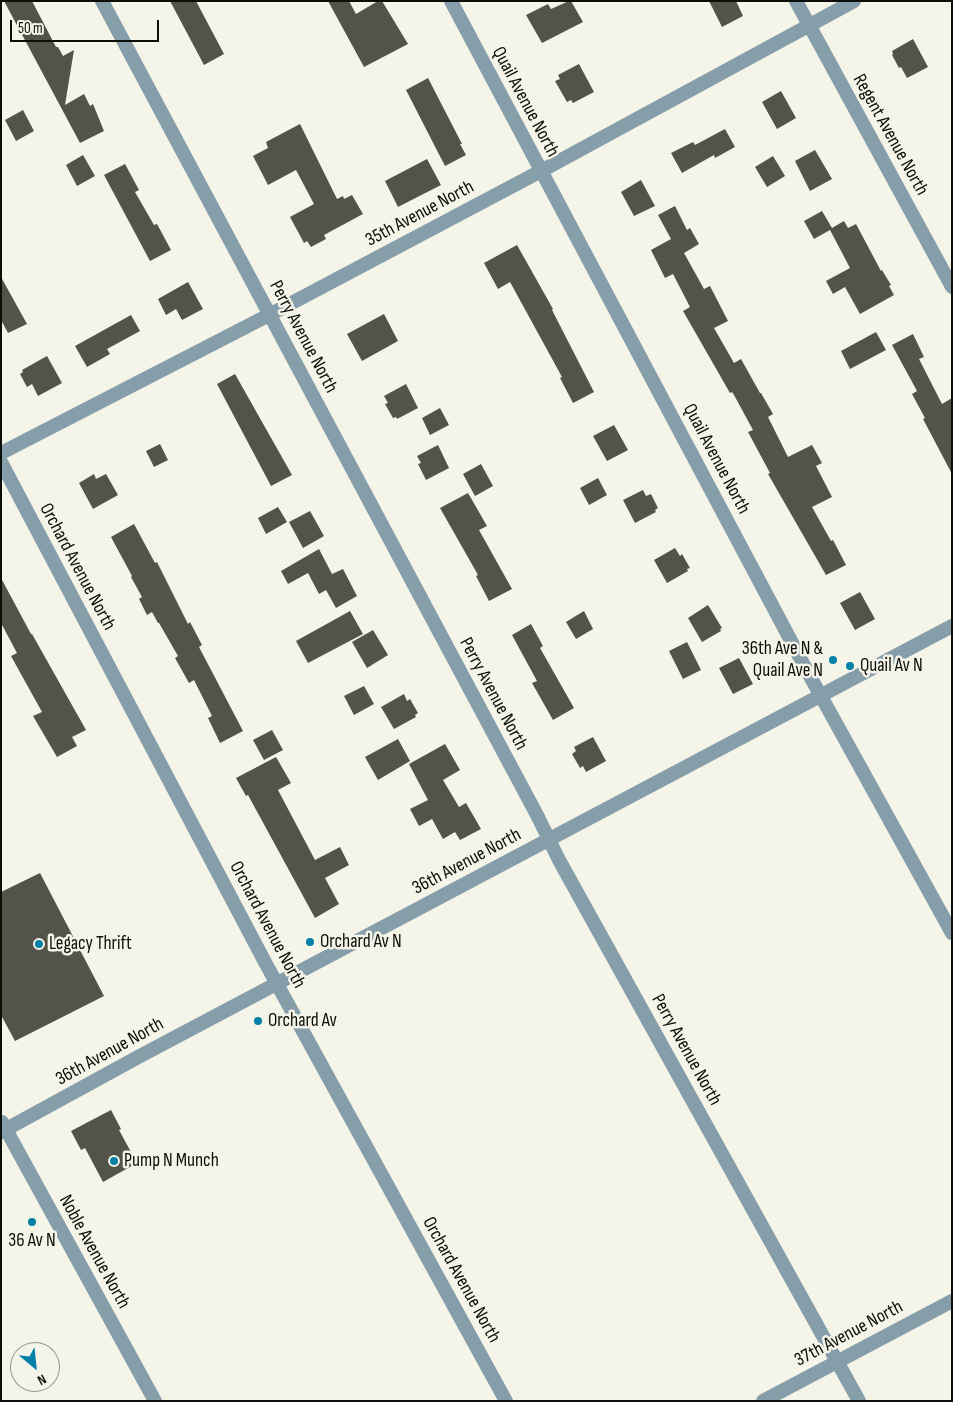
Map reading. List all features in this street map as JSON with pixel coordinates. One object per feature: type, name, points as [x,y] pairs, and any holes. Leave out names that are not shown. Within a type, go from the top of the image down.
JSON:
[{"type":"street","name":"Perry Avenue North","points":[[102,1],[559,860],[859,1401]]},
{"type":"street","name":"Quail Avenue North","points":[[451,1],[820,695],[952,933]]},
{"type":"street","name":"Regent Avenue North","points":[[796,1],[952,287]]},
{"type":"street","name":"35th Avenue North","points":[[1,453],[269,315],[541,171],[854,1]]},
{"type":"street","name":"Orchard Avenue North","points":[[1,462],[276,984],[506,1401]]},
{"type":"street","name":"36th Avenue North","points":[[3,1128],[952,626]]},
{"type":"street","name":"Noble Avenue North","points":[[3,1128],[155,1401]]},
{"type":"street","name":"37th Avenue North","points":[[763,1401],[952,1301]]},
{"type":"building","points":[[4,1],[32,1],[56,47],[58,47],[63,56],[74,50],[65,105],[84,94],[90,106],[93,104],[104,131],[80,143]]},
{"type":"building","points":[[170,1],[196,1],[224,54],[204,65]]},
{"type":"building","points":[[328,1],[349,1],[356,14],[378,1],[382,1],[408,44],[364,67]]},
{"type":"building","points":[[571,1],[583,22],[542,43],[526,15],[548,4],[551,9]]},
{"type":"building","points":[[709,1],[736,1],[743,16],[722,27]]},
{"type":"building","points":[[913,39],[928,67],[907,78],[901,67],[899,68],[892,55],[892,51]]},
{"type":"building","points":[[579,64],[594,92],[573,103],[571,100],[567,102],[555,81],[560,79],[558,75]]},
{"type":"building","points":[[428,78],[466,155],[445,166],[406,90]]},
{"type":"building","points":[[781,91],[796,118],[777,129],[762,102]]},
{"type":"building","points":[[23,110],[34,131],[16,141],[5,120]]},
{"type":"building","points":[[300,124],[337,199],[343,196],[344,199],[352,195],[363,214],[324,235],[326,239],[311,247],[307,241],[304,243],[290,217],[314,204],[296,170],[268,185],[253,156],[268,148],[266,142]]},
{"type":"building","points":[[725,129],[735,147],[715,158],[714,155],[682,173],[671,153],[693,142],[695,145]]},
{"type":"building","points":[[815,150],[832,179],[810,191],[795,161]]},
{"type":"building","points":[[83,155],[95,176],[77,186],[66,165]]},
{"type":"building","points":[[773,156],[785,176],[767,187],[755,167]]},
{"type":"building","points":[[427,159],[441,185],[398,207],[385,181]]},
{"type":"building","points":[[125,164],[139,190],[135,192],[154,225],[157,224],[171,250],[150,261],[104,175]]},
{"type":"building","points":[[641,180],[655,206],[634,216],[621,192]]},
{"type":"building","points":[[675,206],[687,230],[690,228],[699,244],[684,253],[704,289],[710,286],[728,321],[714,328],[734,363],[741,359],[761,393],[773,414],[768,417],[788,457],[812,445],[822,463],[816,466],[832,497],[812,507],[846,565],[826,575],[768,474],[770,473],[748,432],[753,430],[683,311],[690,307],[673,274],[665,278],[651,250],[671,239],[658,215]]},
{"type":"building","points":[[822,211],[832,228],[844,221],[848,228],[856,224],[881,271],[891,285],[889,286],[894,295],[860,314],[845,287],[833,294],[826,281],[850,268],[830,230],[814,239],[804,221]]},
{"type":"building","points":[[517,245],[553,309],[594,392],[573,403],[560,378],[562,377],[510,282],[498,289],[484,263]]},
{"type":"building","points":[[1,277],[27,324],[8,333],[1,320]]},
{"type":"building","points":[[188,282],[203,309],[182,320],[176,309],[166,315],[158,299]]},
{"type":"building","points":[[384,314],[398,341],[362,361],[347,334]]},
{"type":"building","points":[[131,315],[140,331],[107,349],[110,354],[87,367],[75,346]]},
{"type":"building","points":[[876,332],[886,350],[850,369],[841,351]]},
{"type":"building","points":[[913,334],[924,357],[919,359],[942,404],[952,398],[952,474],[912,394],[917,391],[892,345]]},
{"type":"building","points":[[47,356],[62,383],[38,396],[32,384],[27,387],[20,374],[23,372],[22,370]]},
{"type":"building","points":[[235,374],[292,475],[271,486],[217,384]]},
{"type":"building","points":[[406,384],[418,408],[397,419],[396,417],[393,418],[385,404],[388,403],[384,396]]},
{"type":"building","points":[[440,408],[449,425],[430,435],[422,418]]},
{"type":"building","points":[[614,425],[628,450],[607,461],[593,436]]},
{"type":"building","points":[[160,444],[168,460],[154,467],[146,451]]},
{"type":"building","points":[[438,445],[449,468],[426,480],[418,464],[421,463],[417,456]]},
{"type":"building","points":[[481,464],[493,486],[475,496],[463,474]]},
{"type":"building","points":[[94,474],[96,479],[106,474],[118,495],[93,509],[79,483]]},
{"type":"building","points":[[598,478],[607,495],[589,505],[580,488]]},
{"type":"building","points":[[643,490],[646,496],[651,494],[658,508],[655,510],[656,512],[635,523],[623,500]]},
{"type":"building","points":[[468,493],[487,526],[479,530],[512,589],[489,601],[476,576],[478,575],[440,508]]},
{"type":"building","points":[[278,507],[287,522],[266,534],[258,518]]},
{"type":"building","points":[[310,511],[324,536],[303,548],[289,522]]},
{"type":"building","points":[[134,524],[155,563],[157,562],[188,624],[190,622],[202,645],[199,647],[243,731],[220,743],[208,718],[212,716],[194,680],[189,683],[175,658],[178,656],[152,612],[147,615],[139,599],[142,597],[111,537]]},
{"type":"building","points":[[675,548],[680,556],[682,554],[690,568],[667,583],[654,560]]},
{"type":"building","points":[[319,549],[332,574],[343,569],[357,596],[336,608],[326,590],[319,594],[308,573],[288,584],[281,571]]},
{"type":"building","points":[[1,578],[86,730],[72,737],[77,746],[57,757],[33,716],[42,712],[11,656],[17,653],[1,623]]},
{"type":"building","points":[[860,592],[875,619],[855,630],[840,603]]},
{"type":"building","points":[[708,605],[722,628],[720,629],[721,631],[702,642],[688,618]]},
{"type":"building","points":[[350,611],[363,634],[308,663],[296,641]]},
{"type":"building","points":[[584,611],[593,629],[576,639],[566,622]]},
{"type":"building","points":[[531,624],[543,646],[540,648],[574,708],[553,720],[532,683],[537,681],[512,635]]},
{"type":"building","points":[[373,630],[388,655],[367,668],[352,642]]},
{"type":"building","points":[[687,642],[701,670],[683,679],[669,651]]},
{"type":"building","points":[[739,658],[753,684],[733,694],[719,668]]},
{"type":"building","points":[[364,686],[374,704],[354,715],[344,696]]},
{"type":"building","points":[[404,694],[407,701],[410,699],[418,713],[415,715],[416,717],[394,729],[381,707]]},
{"type":"building","points":[[272,730],[283,750],[264,760],[253,740]]},
{"type":"building","points":[[593,737],[606,761],[586,772],[583,766],[580,768],[572,754],[576,751],[574,747]]},
{"type":"building","points":[[398,739],[410,761],[378,780],[365,757]]},
{"type":"building","points":[[445,744],[460,770],[443,780],[459,807],[466,803],[481,829],[460,840],[455,832],[443,839],[432,819],[419,826],[410,809],[428,800],[409,764]]},
{"type":"building","points":[[276,757],[291,783],[278,790],[315,860],[340,847],[349,865],[325,878],[339,904],[315,918],[248,795],[246,796],[236,778]]},
{"type":"building","name":"Legacy Thrift","points":[[40,873],[104,996],[15,1041],[1,1015],[1,892]]},
{"type":"building","points":[[111,1110],[121,1129],[119,1130],[137,1163],[103,1182],[85,1148],[81,1150],[71,1131]]},
{"type":"place","name":"36th Ave N & Quail Ave N","points":[[833,660]]},
{"type":"place","name":"Quail Av N","points":[[850,666]]},
{"type":"place","name":"Orchard Av N","points":[[310,942]]},
{"type":"place","name":"Legacy Thrift","points":[[39,944]]},
{"type":"place","name":"Orchard Av","points":[[258,1021]]},
{"type":"place","name":"Pump N Munch","points":[[114,1161]]},
{"type":"place","name":"36 Av N","points":[[32,1222]]}]
